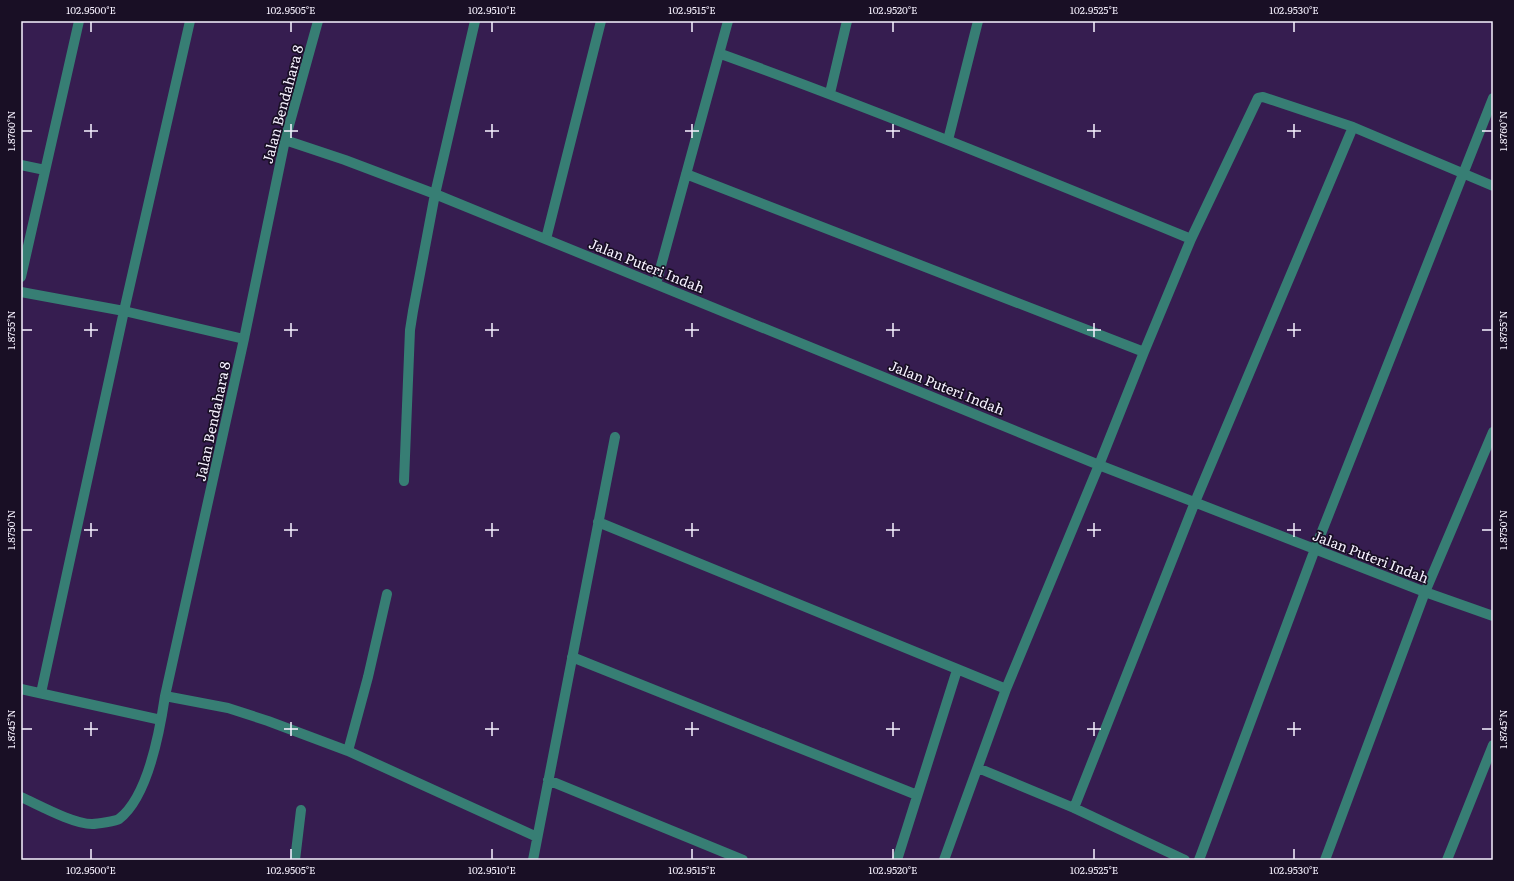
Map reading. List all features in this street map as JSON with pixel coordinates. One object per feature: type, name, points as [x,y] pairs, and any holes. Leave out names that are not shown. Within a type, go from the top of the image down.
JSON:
[{"type":"street","points":[[21,277],[79,21]]},
{"type":"street","points":[[41,693],[124,311],[190,21]]},
{"type":"street","name":"Jalan Bendahara 8","points":[[21,797],[68,818],[92,824],[118,820],[136,800],[147,774],[161,720],[165,696],[244,339],[285,140],[318,21]]},
{"type":"street","points":[[404,480],[410,330],[435,194],[474,21]]},
{"type":"street","points":[[546,239],[601,21]]},
{"type":"street","points":[[656,284],[728,21]]},
{"type":"street","points":[[830,93],[847,21]]},
{"type":"street","points":[[948,140],[978,21]]},
{"type":"street","points":[[720,54],[830,93],[1192,239]]},
{"type":"street","points":[[944,860],[1006,689],[1144,352],[1192,239],[1258,98],[1263,97],[1353,127],[1493,186]]},
{"type":"street","points":[[1199,860],[1315,549],[1493,98]]},
{"type":"street","points":[[1074,808],[1195,502],[1353,127]]},
{"type":"street","name":"Jalan Puteri Indah","points":[[285,140],[345,160],[435,194],[1099,465],[1425,592],[1493,616]]},
{"type":"street","points":[[21,165],[45,170]]},
{"type":"street","points":[[686,174],[1144,352]]},
{"type":"street","points":[[21,292],[124,311],[244,339]]},
{"type":"street","points":[[1325,860],[1425,592],[1493,432]]},
{"type":"street","points":[[533,860],[615,438]]},
{"type":"street","points":[[598,522],[1006,689]]},
{"type":"street","points":[[348,751],[368,677],[387,594]]},
{"type":"street","points":[[572,657],[917,795]]},
{"type":"street","points":[[897,860],[957,670]]},
{"type":"street","points":[[21,689],[161,720]]},
{"type":"street","points":[[165,696],[228,708],[268,720],[348,751],[537,837]]},
{"type":"street","points":[[1447,860],[1493,745]]},
{"type":"street","points":[[978,768],[1074,808],[1186,860]]},
{"type":"street","points":[[548,780],[742,860]]},
{"type":"street","points":[[294,860],[301,810]]}]
